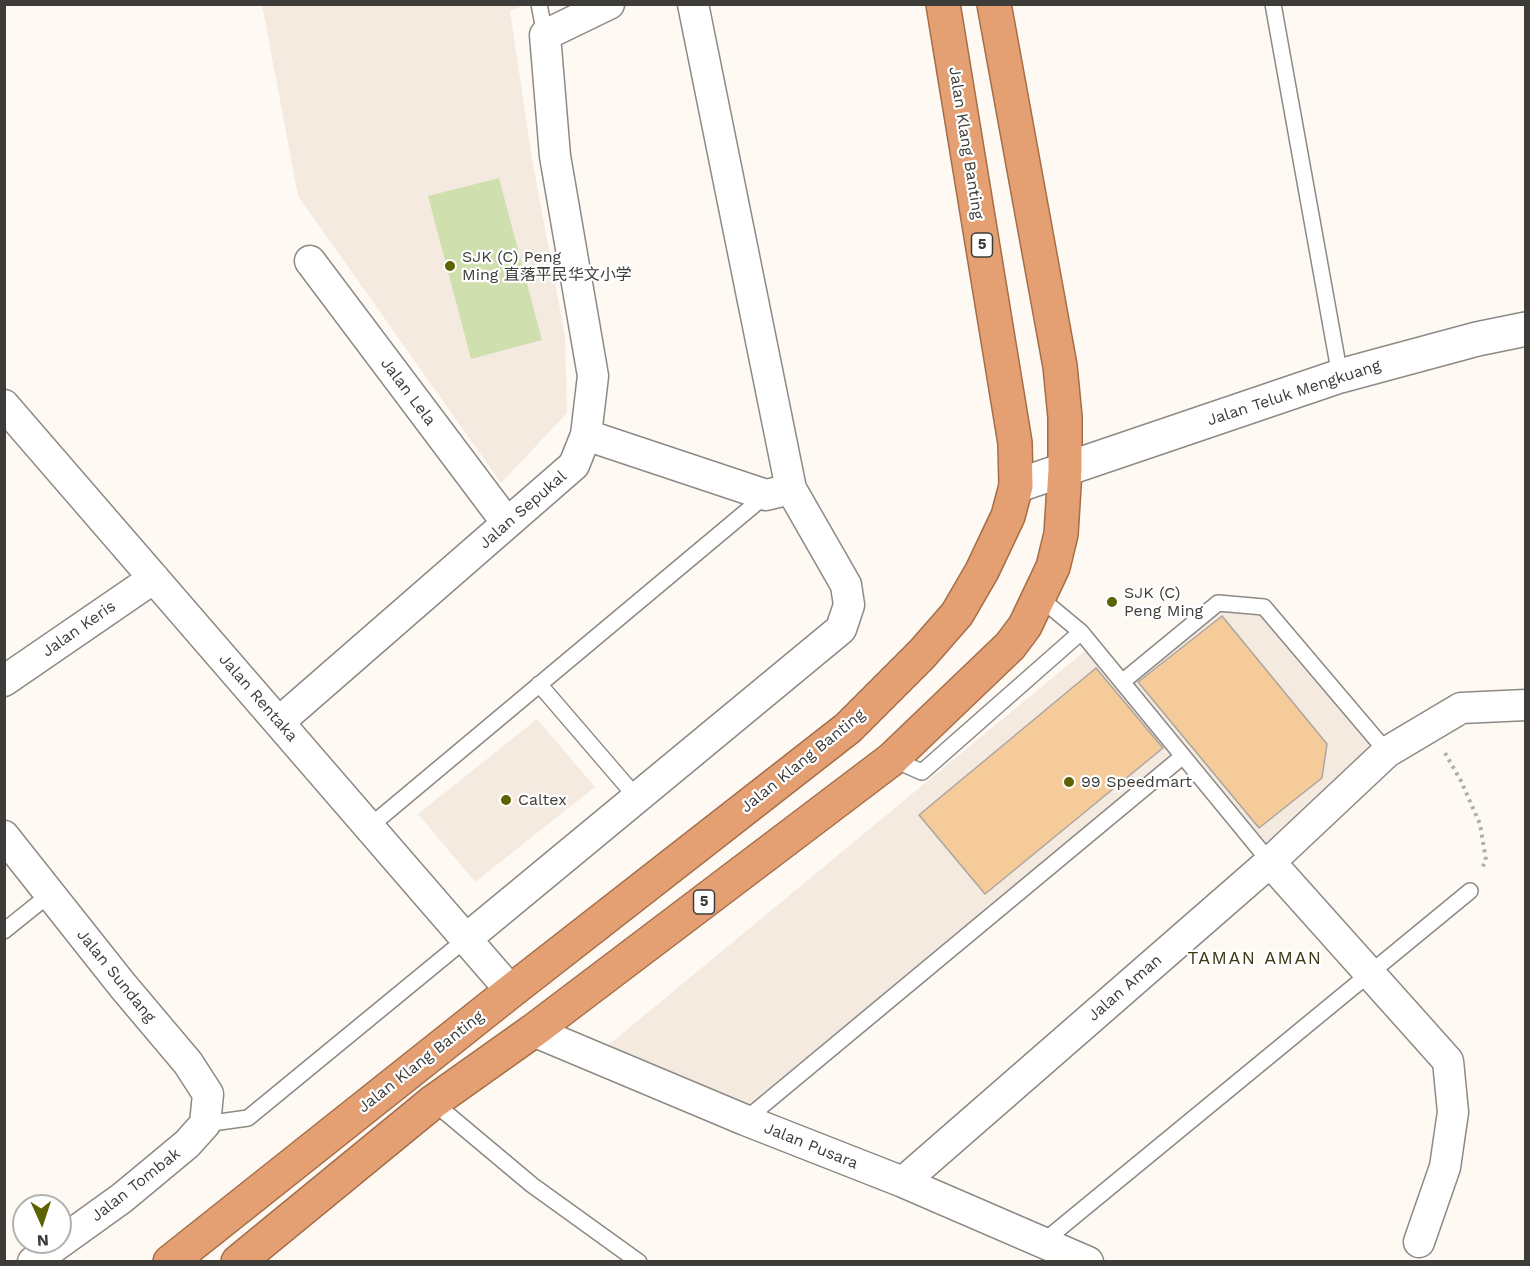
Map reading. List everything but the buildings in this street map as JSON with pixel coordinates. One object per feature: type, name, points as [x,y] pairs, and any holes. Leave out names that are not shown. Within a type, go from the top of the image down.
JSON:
[{"type":"highway","name":"Jalan Klang Banting","points":[[170,1262],[511,991],[849,728],[922,654],[957,614],[982,571],[1008,516],[1016,486],[1015,443],[943,4]]},
{"type":"highway","name":"5","points":[[238,1262],[433,1102],[533,1031],[892,759],[1010,646],[1025,626],[1053,567],[1061,534],[1065,470],[1065,417],[1060,366],[994,4]]},
{"type":"street","points":[[545,35],[609,4]]},
{"type":"street","points":[[465,939],[841,630],[849,605],[846,585],[778,492],[693,4]]},
{"type":"street","name":"Jalan Sepukal","points":[[279,723],[574,465],[586,435],[593,376],[555,156],[545,35]]},
{"type":"street","name":"Jalan Lela","points":[[310,261],[507,523]]},
{"type":"street","name":"Jalan Teluk Mengkuang","points":[[1016,486],[1340,376],[1466,342],[1526,329]]},
{"type":"street","name":"Jalan Rentaka","points":[[4,405],[511,991]]},
{"type":"street","points":[[586,435],[778,492]]},
{"type":"street","name":"Jalan Keris","points":[[4,681],[154,578]]},
{"type":"street","name":"Jalan Aman","points":[[903,1182],[1270,862],[1387,752],[1461,708],[1526,705]]},
{"type":"street","name":"Jalan Sundang","points":[[4,836],[123,986],[188,1063],[207,1094],[205,1124]]},
{"type":"street","points":[[1270,862],[1448,1061],[1453,1112],[1446,1156],[1419,1242]]},
{"type":"street","name":"Jalan Pusara","points":[[533,1031],[746,1120],[903,1182],[1088,1262]]},
{"type":"street","name":"Jalan Tombak","points":[[33,1262],[122,1198],[187,1144],[205,1124]]},
{"type":"lane","points":[[539,4],[545,35]]},
{"type":"lane","points":[[1273,4],[1340,376]]},
{"type":"lane","points":[[369,826],[539,684],[778,492]]},
{"type":"lane","points":[[1040,598],[1081,632],[1270,862]]},
{"type":"lane","points":[[1122,682],[1218,603],[1264,607],[1387,752]]},
{"type":"lane","points":[[892,759],[922,772],[1081,632]]},
{"type":"lane","points":[[539,684],[637,798]]},
{"type":"lane","points":[[746,1120],[1183,756]]},
{"type":"lane","points":[[1043,1242],[1470,891]]},
{"type":"lane","points":[[4,931],[50,894]]},
{"type":"lane","points":[[205,1124],[248,1118],[465,939]]},
{"type":"lane","points":[[433,1102],[532,1185],[639,1262]]},
{"type":"path","points":[[1430,726],[1461,781],[1480,824],[1486,860],[1470,891]]},
{"type":"shaded area","name":"SJK (C) Peng Ming 直落平民华文小学","points":[[262,5],[524,5],[510,11],[532,159],[565,336],[567,413],[501,483],[298,196]]},
{"type":"shaded area","points":[[1218,612],[1259,612],[1374,749],[1270,847],[1183,745],[747,1106],[606,1047],[1086,650],[1121,691]]},
{"type":"shaded area","points":[[537,719],[595,787],[475,882],[418,814]]},
{"type":"green space","points":[[499,178],[542,340],[471,359],[428,196]]},
{"type":"place","name":"SJK (C) Peng Ming 直落平民华文小学","points":[[450,266]]},
{"type":"place","name":"SJK (C) Peng Ming","points":[[1112,602]]},
{"type":"place","name":"99 Speedmart","points":[[1069,782]]},
{"type":"place","name":"Caltex","points":[[506,800]]},
{"type":"district","name":"TAMAN AMAN","points":[[1255,959]]}]
